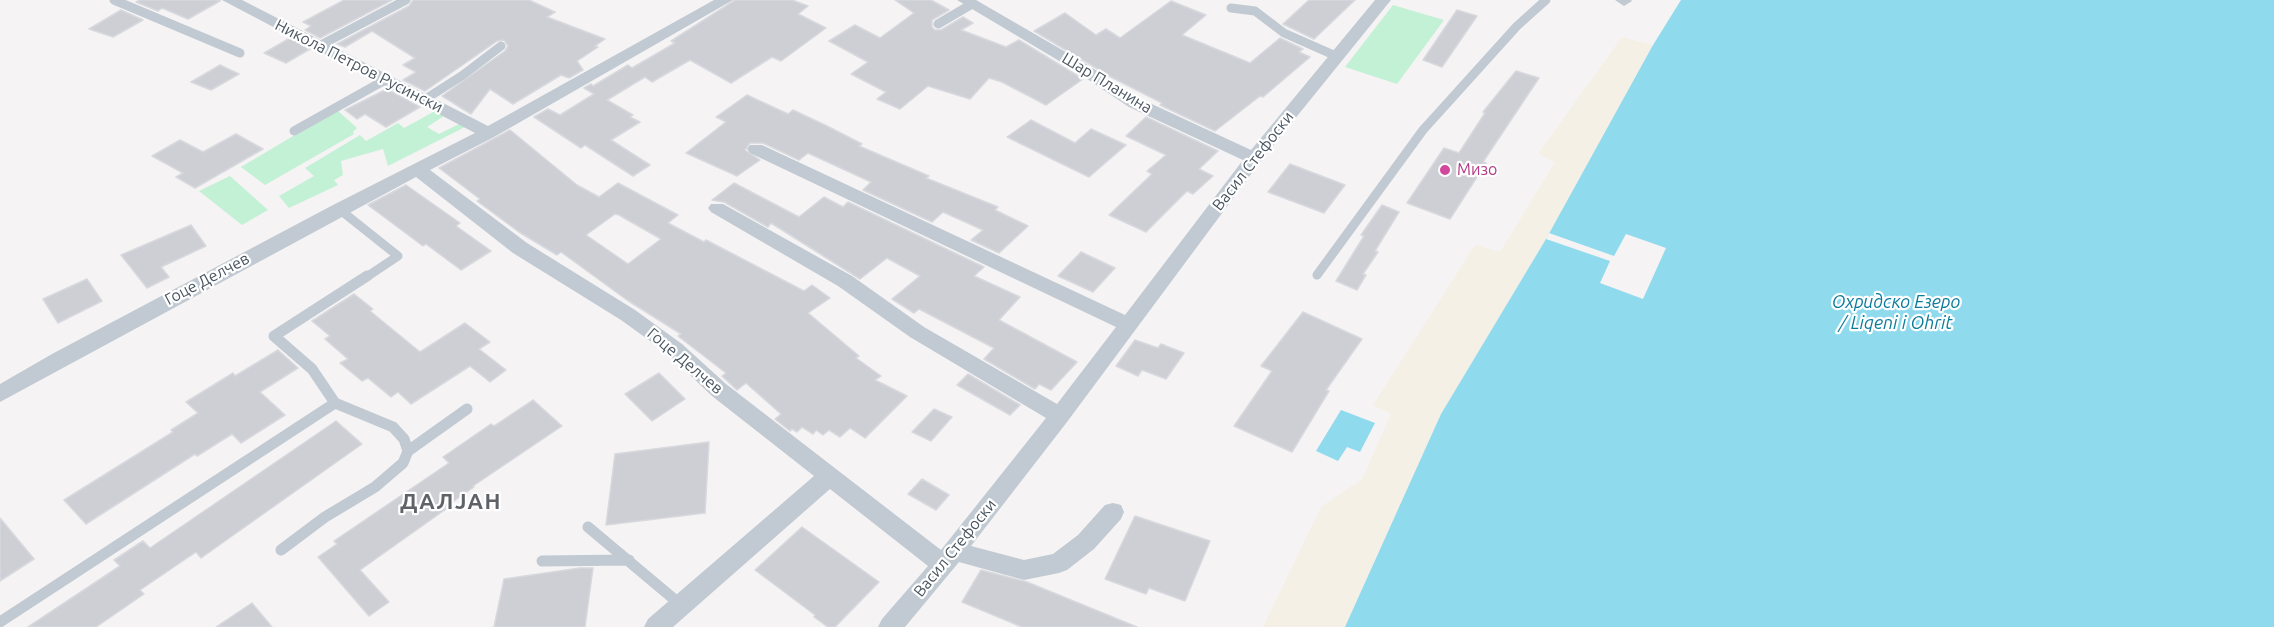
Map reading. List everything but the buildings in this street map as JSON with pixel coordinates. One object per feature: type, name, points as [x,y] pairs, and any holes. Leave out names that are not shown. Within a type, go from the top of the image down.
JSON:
[{"type":"street","name":"Никола Петров Русински","points":[[231,0],[488,133]]},
{"type":"street","name":"Гоце Делчев","points":[[0,394],[59,359],[339,208],[488,133],[725,0]]},
{"type":"street","name":"Васил Стефоски","points":[[890,627],[949,558],[1060,416],[1254,158],[1383,0]]},
{"type":"street","name":"Шар Планина","points":[[968,2],[1077,64],[1135,102],[1224,146],[1254,158]]},
{"type":"street","points":[[756,149],[1129,325]]},
{"type":"street","name":"Гоце Делчев","points":[[417,169],[520,248],[628,315],[675,349],[719,390],[828,477],[949,558]]},
{"type":"street","points":[[717,208],[845,281],[917,332],[1060,416]]},
{"type":"street","points":[[656,627],[828,477]]},
{"type":"street","points":[[949,558],[1024,570],[1059,563],[1086,542],[1113,512]]},
{"type":"lane","points":[[114,0],[240,53]]},
{"type":"lane","points":[[320,46],[406,0]]},
{"type":"lane","points":[[1317,274],[1423,130],[1517,26],[1546,0]]},
{"type":"lane","points":[[938,24],[968,2]]},
{"type":"lane","points":[[1230,8],[1255,11],[1284,33],[1336,56]]},
{"type":"lane","points":[[424,100],[464,75],[501,46]]},
{"type":"lane","points":[[294,131],[385,80]]},
{"type":"lane","points":[[339,208],[398,256],[274,336],[312,369],[335,403],[393,427],[404,439],[408,451]]},
{"type":"lane","points":[[0,622],[335,403]]},
{"type":"lane","points":[[281,550],[325,517],[375,487],[404,463],[408,451],[467,409]]},
{"type":"lane","points":[[588,527],[681,606]]},
{"type":"lane","points":[[542,561],[629,560]]},
{"type":"green space","points":[[1393,5],[1444,20],[1397,84],[1345,67]]},
{"type":"green space","points":[[337,110],[357,128],[354,134],[265,185],[241,167]]},
{"type":"green space","points":[[435,111],[444,116],[427,127],[439,134],[461,123],[465,127],[388,166],[383,149],[341,161],[343,175],[334,180],[338,185],[289,208],[279,196],[314,176],[305,168],[360,135],[366,141],[398,123],[404,128]]},
{"type":"green space","points":[[230,176],[268,210],[242,225],[199,191]]},
{"type":"sand","points":[[1622,37],[1653,45],[1546,239],[1441,414],[1345,627],[1263,627],[1321,507],[1362,479],[1391,414],[1373,405],[1475,245],[1500,252],[1555,162],[1538,154]]},
{"type":"water","name":"Охридско Езеро / Liqeni i Ohrit","points":[[1681,0],[2274,0],[2274,627],[1345,627],[1441,414],[1546,239],[1653,45]]},
{"type":"water","points":[[1341,410],[1375,423],[1360,452],[1347,447],[1338,461],[1316,451]]},
{"type":"pier","points":[[1549,233],[1614,256],[1626,234],[1666,248],[1643,299],[1600,283],[1610,261],[1546,239]]},
{"type":"place","name":"Мизо","points":[[1445,170]]},
{"type":"district","name":"ДАЛЈАН","points":[[451,502]]}]
